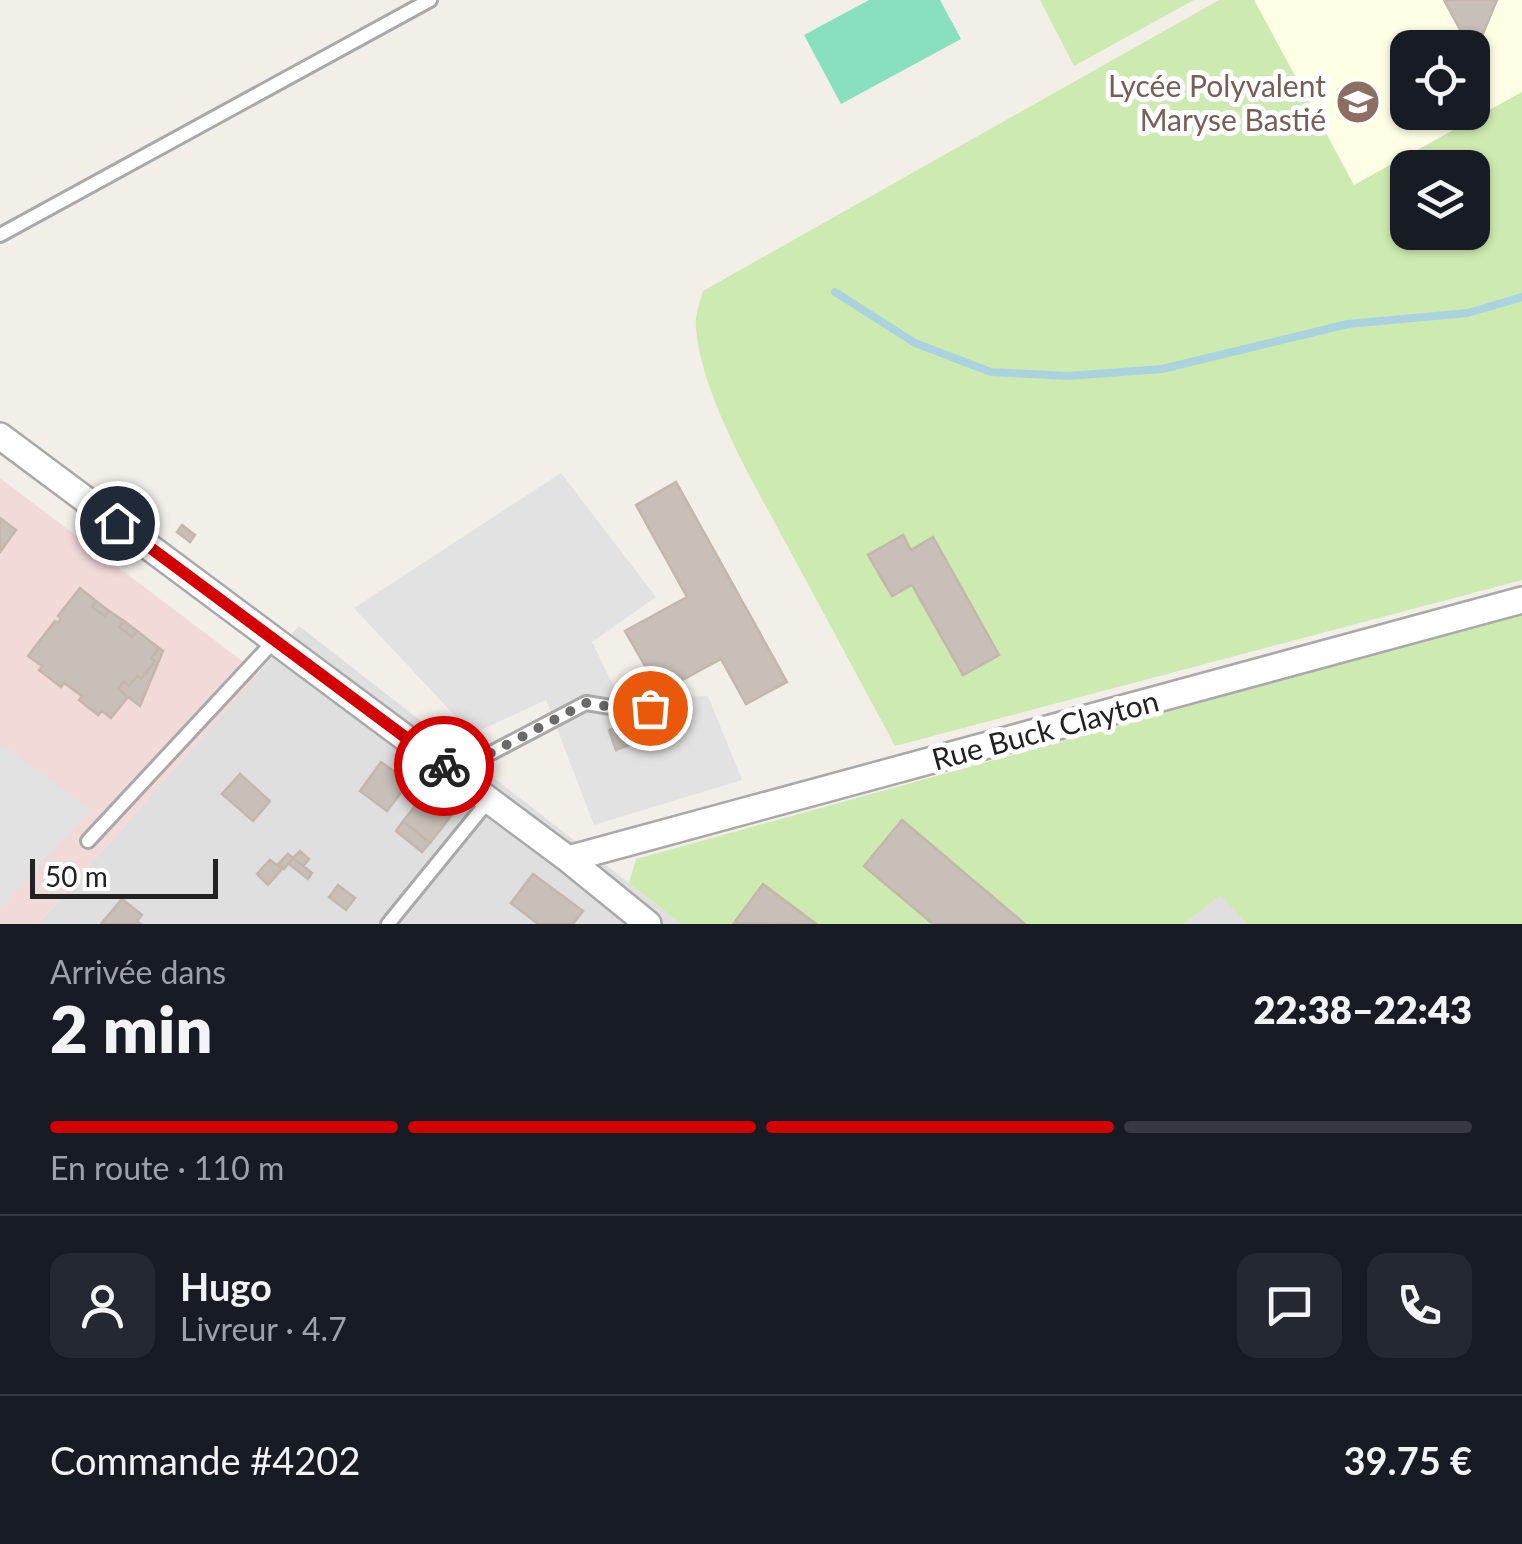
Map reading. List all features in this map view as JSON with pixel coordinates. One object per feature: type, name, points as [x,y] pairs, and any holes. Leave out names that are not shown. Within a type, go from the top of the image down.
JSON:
[{"type":"street","points":[[0,436],[568,859],[648,924]]},
{"type":"street","name":"Rue Buck Clayton","points":[[568,859],[1522,600]]},
{"type":"lane","points":[[0,235],[430,0]]},
{"type":"lane","points":[[88,841],[275,640]]},
{"type":"lane","points":[[453,773],[586,703],[624,709],[678,706]]},
{"type":"lane","points":[[388,924],[489,800]]},
{"type":"shaded area","name":"Lycée Polyvalent Maryse Bastié","points":[[1254,0],[1522,0],[1522,92],[1490,110],[1490,30],[1390,30],[1390,130],[1453,130],[1417,150],[1390,150],[1390,165],[1354,185]]},
{"type":"shaded area","points":[[561,473],[656,597],[592,642],[620,699],[708,696],[742,780],[594,825],[546,700],[472,734],[354,608]]},
{"type":"shaded area","points":[[0,478],[258,673],[38,924],[0,924]]},
{"type":"shaded area","points":[[299,626],[629,883],[681,924],[38,924]]},
{"type":"shaded area","points":[[0,743],[91,810],[0,909]]},
{"type":"shaded area","points":[[1220,894],[1247,924],[1184,924]]},
{"type":"green space","points":[[869,0],[940,0],[961,39],[841,104],[804,35]]},
{"type":"green space","points":[[1040,0],[1194,0],[1074,66]]},
{"type":"green space","points":[[1219,0],[1254,0],[1354,185],[1390,165],[1390,250],[1490,250],[1490,150],[1417,150],[1453,130],[1490,130],[1490,110],[1522,92],[1522,580],[895,746],[730,436],[707,380],[696,328],[703,291]]},
{"type":"green space","points":[[1522,614],[1522,924],[1247,924],[1220,895],[1184,924],[681,924],[629,883],[636,859]]},
{"type":"building","points":[[1444,0],[1497,0],[1484,30],[1460,30]]},
{"type":"building","points":[[676,482],[787,682],[746,704],[721,659],[660,692],[625,631],[687,597],[636,505]]},
{"type":"building","points":[[0,518],[16,530],[0,552]]},
{"type":"building","points":[[182,525],[195,535],[190,542],[177,532]]},
{"type":"building","points":[[903,535],[911,550],[933,537],[999,655],[963,675],[912,585],[892,596],[868,555]]},
{"type":"building","points":[[80,588],[96,601],[92,607],[105,616],[109,611],[124,621],[119,627],[132,637],[137,631],[159,648],[151,658],[155,661],[141,679],[137,676],[129,686],[124,681],[118,689],[128,697],[111,718],[102,711],[98,715],[79,700],[82,696],[64,683],[61,687],[28,656],[55,621],[58,623],[58,616]]},
{"type":"building","points":[[96,601],[109,611],[105,616],[92,607]]},
{"type":"building","points":[[124,621],[137,631],[132,637],[119,627]]},
{"type":"building","points":[[159,648],[163,651],[140,706],[118,689],[124,681],[129,686],[137,676],[141,679],[155,661],[151,658]]},
{"type":"building","points":[[632,722],[639,741],[616,750],[609,730]]},
{"type":"building","points":[[381,762],[409,782],[387,811],[360,791]]},
{"type":"building","points":[[240,774],[270,801],[253,821],[222,794]]},
{"type":"building","points":[[424,795],[454,812],[430,843],[403,821]]},
{"type":"building","points":[[902,820],[1025,924],[933,924],[864,866]]},
{"type":"building","points":[[403,821],[430,843],[422,852],[396,831]]},
{"type":"building","points":[[300,851],[309,859],[303,866],[293,858]]},
{"type":"building","points":[[288,854],[293,858],[284,869],[278,864]]},
{"type":"building","points":[[293,858],[312,873],[308,879],[289,864]]},
{"type":"building","points":[[270,860],[282,869],[268,885],[257,874]]},
{"type":"building","points":[[533,874],[583,911],[573,924],[538,924],[511,903]]},
{"type":"building","points":[[763,884],[816,924],[734,923]]},
{"type":"building","points":[[338,885],[355,898],[346,910],[329,897]]},
{"type":"building","points":[[122,899],[142,915],[137,921],[141,924],[101,924]]},
{"type":"waterway","points":[[835,292],[915,343],[991,372],[1068,376],[1162,369],[1348,324],[1468,313],[1522,297]]},
{"type":"way so far","points":[[444,766],[453,773],[586,703],[624,709],[650,708]]},
{"type":"place","name":"Lycée Polyvalent Maryse Bastié","points":[[1358,102]]},
{"type":"route","points":[[117,523],[444,766]]}]
